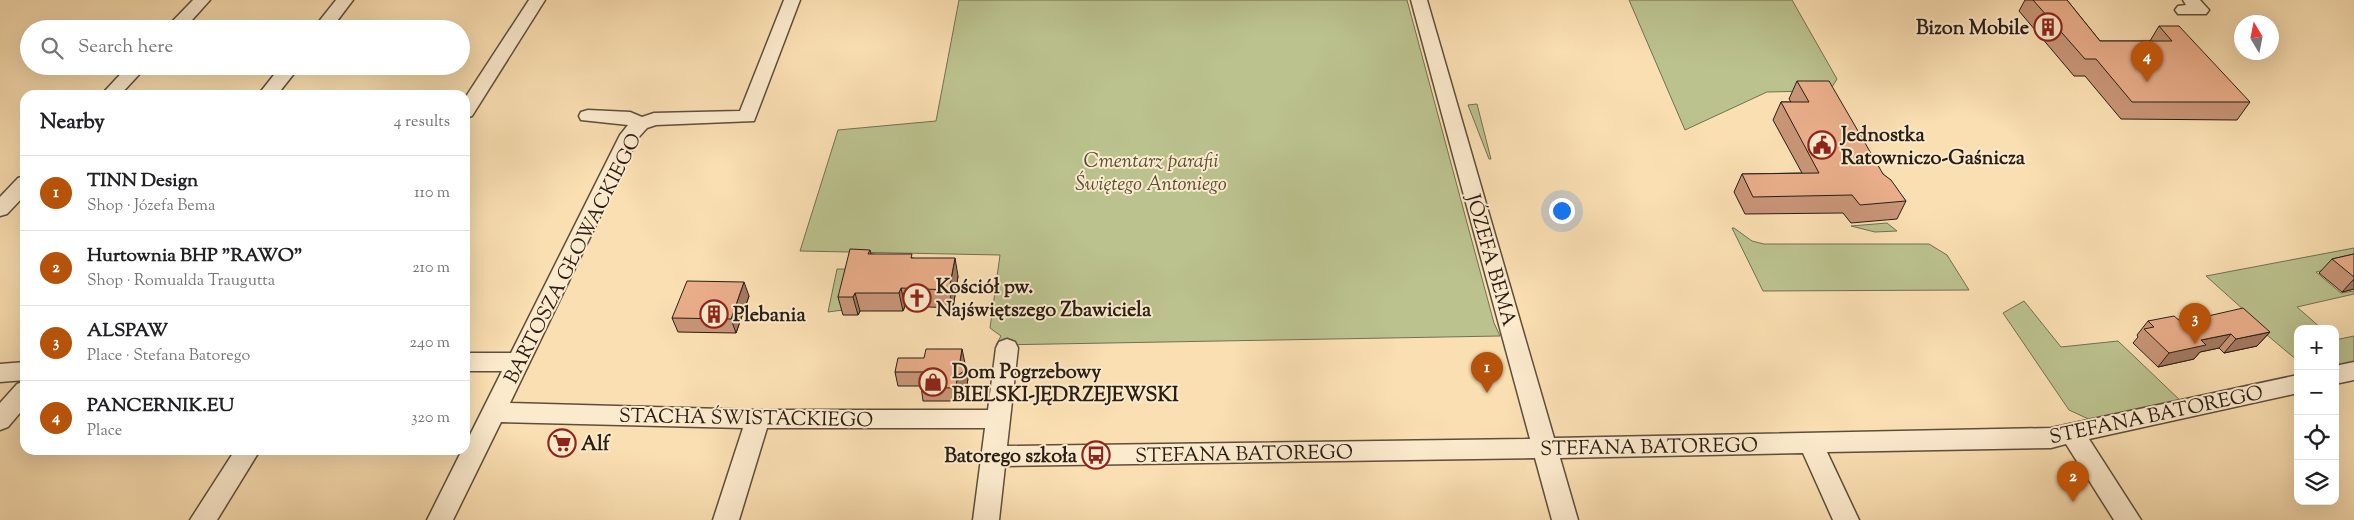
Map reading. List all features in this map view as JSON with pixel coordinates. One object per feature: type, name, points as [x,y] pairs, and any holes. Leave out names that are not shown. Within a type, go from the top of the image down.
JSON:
[{"type":"street","points":[[183,20],[202,0]]},
{"type":"street","points":[[329,20],[345,0]]},
{"type":"street","points":[[470,104],[536,0]]},
{"type":"street","name":"BARTOSZA GŁOWACKIEGO","points":[[440,520],[630,135],[640,124],[654,119],[747,117],[792,0]]},
{"type":"street","name":"JÓZEFA BEMA","points":[[1419,0],[1565,520]]},
{"type":"street","points":[[115,90],[129,75]]},
{"type":"street","points":[[271,90],[284,75]]},
{"type":"street","points":[[588,116],[630,118],[640,124]]},
{"type":"street","points":[[0,209],[20,188]]},
{"type":"street","points":[[986,520],[1007,348]]},
{"type":"street","points":[[470,362],[517,362]]},
{"type":"street","points":[[0,373],[20,371]]},
{"type":"street","points":[[2339,374],[2354,371]]},
{"type":"street","name":"STEFANA BATOREGO","points":[[994,456],[2051,438],[2073,435],[2294,385]]},
{"type":"street","points":[[0,420],[20,396]]},
{"type":"street","name":"STACHA ŚWISTACKIEGO","points":[[494,412],[758,418],[999,419]]},
{"type":"street","points":[[726,520],[758,418]]},
{"type":"street","points":[[2073,435],[2128,520]]},
{"type":"street","points":[[1811,443],[1846,520]]},
{"type":"street","points":[[203,520],[245,455]]},
{"type":"green space","name":"Cmentarz parafii Świętego Antoniego","points":[[959,0],[1407,0],[1494,323],[1500,336],[996,345],[1001,336],[990,328],[1000,255],[800,251],[838,130],[936,121]]},
{"type":"green space","points":[[1629,0],[1792,0],[1837,79],[1832,87],[1812,91],[1767,92],[1685,130]]},
{"type":"green space","points":[[1477,104],[1491,159],[1489,159],[1468,105]]},
{"type":"green space","points":[[1887,223],[1897,231],[1875,232],[1851,226]]},
{"type":"green space","points":[[1732,228],[1752,241],[1764,244],[1929,244],[1947,255],[1969,290],[1763,291]]},
{"type":"green space","points":[[2354,248],[2354,264],[2316,272],[2341,293],[2354,291],[2354,294],[2297,307],[2317,325],[2294,325],[2294,358],[2242,314],[2245,311],[2206,276]]},
{"type":"green space","points":[[837,269],[853,269],[843,310],[828,312]]},
{"type":"green space","points":[[2024,301],[2061,347],[2118,341],[2183,403],[2095,422],[2069,410],[2003,313]]},
{"type":"green space","points":[[2354,336],[2354,363],[2339,366],[2339,339]]},
{"type":"building","points":[[2033,0],[2067,0],[2100,41],[2172,41],[2159,26],[2179,26],[2250,102],[2132,102],[2096,59],[2085,59]]},
{"type":"building","points":[[1797,81],[1829,81],[1883,174],[1891,180],[1906,201],[1860,205],[1852,195],[1753,197],[1742,174],[1819,173],[1781,102],[1809,102]]},
{"type":"building","points":[[850,249],[870,250],[868,254],[912,254],[911,258],[955,258],[949,290],[901,288],[899,293],[855,293],[853,297],[838,297]]},
{"type":"building","points":[[2354,254],[2354,277],[2332,259]]},
{"type":"building","points":[[687,281],[744,282],[731,319],[672,318]]},
{"type":"building","points":[[2243,308],[2270,332],[2236,339],[2231,334],[2201,340],[2206,345],[2169,353],[2144,329],[2154,327],[2148,321],[2174,316],[2180,321],[2200,317],[2201,313],[2208,316]]},
{"type":"building","points":[[926,349],[962,349],[960,361],[965,364],[964,371],[958,375],[956,385],[952,388],[920,387],[924,372],[895,372],[898,358],[924,358]]},
{"type":"place","name":"Bizon Mobile","points":[[2048,27]]},
{"type":"place","name":"PANCERNIK.EU","points":[[2147,82]]},
{"type":"place","name":"Jednostka Ratowniczo-Gaśnicza","points":[[1822,145]]},
{"type":"place","name":"Kościół pw. Najświętszego Zbawiciela","points":[[917,298]]},
{"type":"place","name":"Plebania","points":[[714,314]]},
{"type":"place","name":"ALSPAW","points":[[2195,344]]},
{"type":"place","name":"Dom Pogrzebowy BIELSKI-JĘDRZEJEWSKI","points":[[933,382]]},
{"type":"place","name":"TINN Design","points":[[1487,393]]},
{"type":"place","name":"Alf","points":[[562,443]]},
{"type":"place","name":"Batorego szkoła","points":[[1096,455]]},
{"type":"place","name":"Hurtownia BHP \"RAWO\"","points":[[2073,502]]}]
